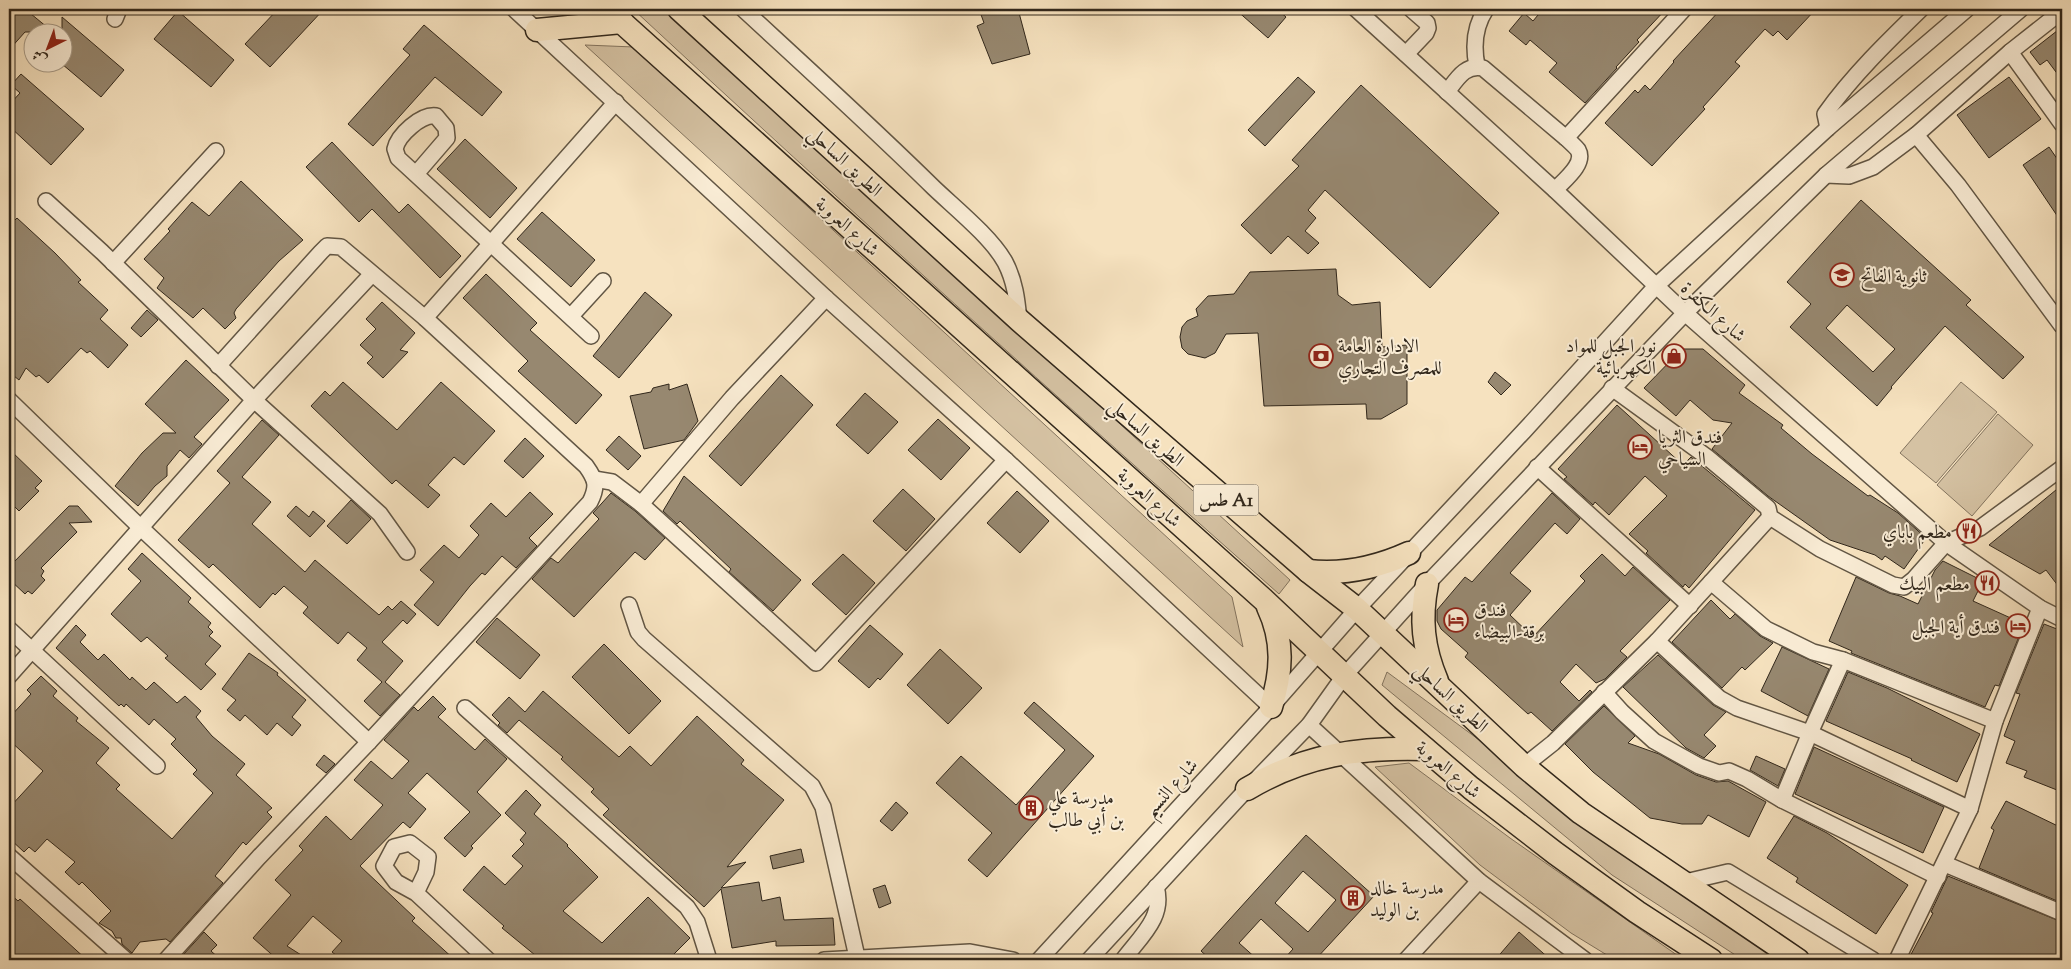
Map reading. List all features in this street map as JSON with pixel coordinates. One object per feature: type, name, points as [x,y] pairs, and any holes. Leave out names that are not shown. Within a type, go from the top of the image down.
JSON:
[{"type":"highway","name":"الطريق الساحلي","points":[[679,9],[1019,320],[1308,571],[1357,609],[1437,682],[1524,766],[1581,813],[1798,960]]},
{"type":"highway","points":[[537,30],[615,16]]},
{"type":"highway","name":"شارع العروبة","points":[[615,16],[1264,600],[1319,653],[1425,749],[1555,853],[1637,912],[1711,960]]},
{"type":"highway","points":[[1308,571],[1346,572],[1389,562],[1409,553]]},
{"type":"highway","points":[[1427,584],[1422,624],[1424,644],[1437,682]]},
{"type":"highway","points":[[1264,600],[1274,620],[1281,664],[1278,686],[1271,707]]},
{"type":"highway","points":[[1246,789],[1263,779],[1298,764],[1341,754],[1380,749],[1425,749]]},
{"type":"street","points":[[514,9],[826,298],[1006,460],[1271,707]]},
{"type":"street","name":"شارع الكفرة","points":[[1356,9],[1555,190],[1685,313],[1946,543],[2040,608],[2062,619]]},
{"type":"street","points":[[1406,54],[1426,33],[1428,28],[1427,23],[1411,9]]},
{"type":"street","points":[[1477,66],[1474,49],[1475,32],[1486,9]]},
{"type":"street","points":[[1566,138],[1684,9]]},
{"type":"street","points":[[1828,128],[1825,114],[1838,95],[1921,9]]},
{"type":"street","name":"شارع النسيم","points":[[1039,960],[1271,707],[1357,609],[1524,432],[1657,285],[1828,128],[1967,9]]},
{"type":"street","points":[[1089,960],[1246,789],[1309,725],[1344,676],[1427,584],[1685,313],[1826,175],[2021,9]]},
{"type":"street","points":[[751,11],[985,238],[1004,260],[1011,276],[1016,290],[1019,320]]},
{"type":"street","points":[[1826,175],[1849,176],[1873,168],[1916,135],[2010,52],[2062,11]]},
{"type":"street","points":[[2010,52],[2062,124]]},
{"type":"street","points":[[1447,92],[1463,71],[1477,66],[1489,71],[1566,138],[1578,149],[1579,161],[1555,190]]},
{"type":"street","points":[[425,318],[616,102]]},
{"type":"street","points":[[1916,135],[1958,185],[2062,326]]},
{"type":"street","points":[[113,263],[216,151]]},
{"type":"street","points":[[416,174],[591,336]]},
{"type":"street","points":[[46,200],[254,400],[380,514],[407,552]]},
{"type":"street","points":[[166,960],[259,857],[369,742],[590,502],[596,491],[594,479],[586,466],[425,318],[341,247],[327,246],[218,366]]},
{"type":"street","points":[[9,676],[254,400],[372,274]]},
{"type":"street","points":[[571,316],[603,281]]},
{"type":"street","points":[[641,504],[732,398],[826,298]]},
{"type":"street","points":[[1612,388],[1707,457],[1768,508],[1770,517],[1820,549],[1893,585],[1904,587],[1914,579],[1946,543],[1980,528],[2062,468]]},
{"type":"street","points":[[9,400],[140,527],[369,742]]},
{"type":"street","points":[[594,479],[612,482],[641,504],[816,663],[1006,460]]},
{"type":"street","points":[[1537,467],[1690,606]]},
{"type":"street","points":[[1524,766],[1554,743],[1657,641],[1770,517]]},
{"type":"street","points":[[1711,582],[1766,629],[1813,652],[1843,660],[1995,721]]},
{"type":"street","points":[[629,605],[638,632],[644,639],[812,786],[823,807],[857,957]]},
{"type":"street","points":[[1897,960],[1970,809],[1995,721],[2040,608]]},
{"type":"street","points":[[9,629],[158,766]]},
{"type":"street","points":[[1657,641],[1719,698],[1737,708],[1810,733],[1970,809]]},
{"type":"street","points":[[1782,800],[1843,660]]},
{"type":"street","points":[[1604,692],[1622,712],[1654,741],[1699,766],[1719,773],[1729,771],[1782,800],[1942,870],[2062,913]]},
{"type":"street","points":[[466,708],[688,906],[697,922],[709,960]]},
{"type":"street","points":[[1309,725],[1479,881],[1585,960]]},
{"type":"street","points":[[9,856],[126,960]]},
{"type":"street","points":[[1681,882],[1728,872],[1873,960]]},
{"type":"street","points":[[1406,960],[1479,881]]},
{"type":"street","points":[[1123,960],[1156,916],[1159,903],[1156,887]]},
{"type":"street","points":[[416,893],[488,960]]},
{"type":"street","points":[[825,960],[970,952],[1013,960]]},
{"type":"shaded area","points":[[633,9],[668,9],[1290,580],[1279,594],[954,304]]},
{"type":"shaded area","points":[[585,45],[634,47],[1232,597],[1243,647]]},
{"type":"shaded area","points":[[1961,382],[1997,412],[1936,483],[1900,453]]},
{"type":"shaded area","points":[[1998,414],[2033,445],[1972,516],[1937,485]]},
{"type":"shaded area","points":[[1387,672],[1726,922],[1786,960],[1743,960],[1612,875],[1382,685]]},
{"type":"shaded area","points":[[1409,763],[1510,838],[1684,960],[1615,960],[1571,933],[1480,865],[1375,767]]},
{"type":"building","points":[[9,9],[25,9],[41,22],[22,22],[22,35],[9,50]]},
{"type":"building","points":[[278,9],[324,9],[270,67],[245,44]]},
{"type":"building","points":[[979,9],[1018,9],[1030,54],[992,64],[977,26],[984,23]]},
{"type":"building","points":[[1235,9],[1277,9],[1286,17],[1268,38]]},
{"type":"building","points":[[1543,9],[1666,9],[1637,40],[1639,42],[1585,103],[1549,72],[1557,63],[1530,40],[1526,45],[1509,31],[1524,13],[1533,21]]},
{"type":"building","points":[[1721,9],[1816,9],[1787,40],[1778,31],[1773,36],[1765,29],[1735,62],[1740,66],[1703,107],[1705,109],[1652,166],[1605,123],[1635,90],[1638,93],[1645,85],[1650,90],[1673,61]]},
{"type":"building","points":[[178,11],[234,60],[211,87],[154,39]]},
{"type":"building","points":[[424,25],[502,92],[482,116],[435,77],[373,146],[348,124],[410,55],[403,49]]},
{"type":"building","points":[[72,26],[124,70],[101,97],[71,72]]},
{"type":"building","points":[[2062,27],[2062,80],[2047,60],[2040,65],[2030,52]]},
{"type":"building","points":[[21,74],[84,129],[51,165],[9,126],[9,105],[20,93],[11,85]]},
{"type":"building","points":[[1298,77],[1315,92],[1265,146],[1248,130]]},
{"type":"building","points":[[2009,77],[2041,119],[1989,158],[1957,115]]},
{"type":"building","points":[[1361,85],[1499,213],[1430,288],[1325,190],[1308,210],[1316,218],[1305,231],[1319,243],[1308,254],[1288,236],[1271,254],[1241,225],[1299,166],[1292,160]]},
{"type":"building","points":[[465,139],[517,188],[490,218],[437,169]]},
{"type":"building","points":[[332,142],[399,213],[408,204],[461,256],[440,278],[372,209],[359,222],[306,167]]},
{"type":"building","points":[[2049,147],[2062,166],[2062,223],[2023,165]]},
{"type":"building","points":[[241,181],[303,240],[279,261],[236,309],[234,313],[236,318],[225,329],[203,308],[193,318],[157,288],[164,278],[144,259],[170,231],[168,229],[192,202],[209,216]]},
{"type":"building","points":[[1861,200],[1971,300],[1966,305],[2024,357],[2003,379],[1945,326],[1891,387],[1877,406],[1790,327],[1811,304],[1787,282]],"holes":[[[1847,305],[1895,349],[1873,372],[1826,328]]]},
{"type":"building","points":[[542,212],[595,260],[571,287],[517,239]]},
{"type":"building","points":[[17,218],[55,253],[81,280],[78,282],[108,310],[100,319],[128,345],[108,368],[90,351],[87,353],[81,348],[48,383],[39,375],[36,377],[26,368],[19,380],[9,372],[9,226]]},
{"type":"building","points":[[1336,269],[1338,295],[1352,305],[1380,302],[1382,347],[1407,345],[1407,404],[1381,419],[1367,419],[1366,404],[1264,406],[1258,333],[1226,334],[1215,353],[1205,358],[1188,354],[1182,348],[1180,337],[1182,327],[1187,321],[1198,316],[1196,309],[1208,296],[1234,294],[1250,272]]},
{"type":"building","points":[[486,274],[537,323],[530,330],[602,395],[576,424],[518,371],[528,361],[463,298]]},
{"type":"building","points":[[645,292],[672,315],[619,378],[593,356]]},
{"type":"building","points":[[382,302],[415,333],[400,350],[408,352],[383,378],[367,363],[373,357],[360,345],[376,329],[366,319]]},
{"type":"building","points":[[147,310],[158,320],[141,337],[131,328]]},
{"type":"building","points":[[1682,349],[1703,349],[1745,385],[1739,393],[1783,425],[1781,428],[1812,454],[1868,496],[1870,495],[1898,513],[1926,538],[1904,569],[1885,556],[1882,560],[1875,555],[1830,540],[1768,496],[1712,449],[1732,423],[1713,420],[1690,400],[1676,416],[1644,388]]},
{"type":"building","points":[[186,360],[229,400],[194,437],[202,444],[189,458],[180,450],[167,466],[167,476],[155,486],[138,506],[115,486],[142,453],[163,433],[176,433],[145,404]]},
{"type":"building","points":[[1495,372],[1511,385],[1501,395],[1488,382]]},
{"type":"building","points":[[781,375],[813,405],[741,486],[709,456]]},
{"type":"building","points":[[343,382],[397,430],[441,382],[495,431],[464,465],[454,457],[428,485],[440,495],[428,508],[396,480],[392,484],[311,406],[325,391],[330,396]]},
{"type":"building","points":[[669,384],[669,390],[687,384],[698,421],[684,440],[644,449],[630,396],[651,392],[653,388]]},
{"type":"building","points":[[865,393],[898,422],[868,454],[836,425]]},
{"type":"building","points":[[1617,405],[1683,465],[1691,457],[1755,510],[1689,588],[1685,584],[1683,587],[1646,553],[1648,551],[1629,534],[1667,496],[1645,476],[1609,515],[1595,502],[1593,505],[1564,479],[1567,477],[1558,469]]},
{"type":"building","points":[[938,419],[970,448],[941,480],[908,450]]},
{"type":"building","points":[[262,420],[279,435],[242,477],[271,502],[252,524],[305,572],[315,560],[379,615],[388,606],[392,610],[401,601],[416,614],[407,624],[403,620],[382,642],[403,661],[385,682],[400,695],[380,716],[364,701],[382,682],[357,660],[367,648],[348,632],[338,644],[303,613],[308,607],[284,586],[275,595],[273,593],[260,608],[213,564],[209,568],[178,540],[230,483],[217,471]]},
{"type":"building","points":[[619,436],[641,456],[628,470],[606,450]]},
{"type":"building","points":[[525,438],[544,456],[523,478],[504,461]]},
{"type":"building","points":[[9,449],[42,481],[35,488],[39,491],[19,511],[9,501]]},
{"type":"building","points":[[684,476],[801,580],[773,611],[729,572],[731,569],[680,521],[677,524],[663,511]]},
{"type":"building","points":[[2062,485],[2062,591],[2046,570],[2040,574],[1989,545]]},
{"type":"building","points":[[903,489],[935,519],[906,551],[873,521]]},
{"type":"building","points":[[1017,491],[1049,521],[1020,553],[987,523]]},
{"type":"building","points":[[530,492],[553,514],[529,538],[537,546],[516,568],[502,556],[485,575],[482,573],[470,586],[438,626],[414,605],[434,582],[420,570],[444,545],[459,558],[479,535],[470,526],[491,503],[506,517]]},
{"type":"building","points":[[611,493],[635,511],[665,538],[645,560],[635,552],[574,617],[532,579],[551,558],[558,563],[599,519],[593,513]]},
{"type":"building","points":[[1552,493],[1580,519],[1567,534],[1555,523],[1510,573],[1531,591],[1510,615],[1533,637],[1585,581],[1580,576],[1602,554],[1625,576],[1633,567],[1670,600],[1620,651],[1627,657],[1605,679],[1596,683],[1576,664],[1560,682],[1579,701],[1590,690],[1592,692],[1552,731],[1531,712],[1528,714],[1465,657],[1468,653],[1441,629],[1437,621],[1437,610],[1465,577],[1472,582]]},
{"type":"building","points":[[351,500],[371,519],[347,544],[327,526]]},
{"type":"building","points":[[69,506],[78,506],[92,522],[69,523],[77,532],[41,568],[44,571],[41,576],[45,580],[32,594],[28,591],[25,594],[9,579],[9,567]]},
{"type":"building","points":[[296,506],[309,517],[313,511],[325,521],[310,537],[287,516]]},
{"type":"building","points":[[142,553],[191,598],[188,602],[211,623],[208,627],[213,632],[209,636],[221,646],[205,664],[216,674],[201,690],[165,658],[168,656],[147,637],[141,642],[111,614],[141,581],[128,569]]},
{"type":"building","points":[[843,554],[875,583],[846,615],[812,584]]},
{"type":"building","points":[[1943,561],[1983,581],[1973,601],[2024,624],[1999,686],[1995,685],[1985,707],[1851,653],[1852,651],[1829,641],[1856,577],[1918,604],[1935,570]]},
{"type":"building","points":[[1711,600],[1730,619],[1735,614],[1760,636],[1773,643],[1745,670],[1742,667],[1722,688],[1672,642]]},
{"type":"building","points":[[497,618],[540,655],[520,679],[476,642]]},
{"type":"building","points":[[2044,624],[2062,631],[2062,792],[2024,777],[2027,771],[2006,763],[2015,741],[2004,736],[2020,694],[2016,693]]},
{"type":"building","points":[[76,625],[86,635],[80,642],[98,660],[104,654],[130,680],[132,677],[146,690],[154,682],[177,703],[185,696],[201,711],[196,717],[212,736],[245,764],[236,775],[272,808],[267,812],[272,817],[246,845],[243,842],[215,876],[223,883],[170,942],[166,939],[140,942],[132,953],[122,944],[121,938],[116,938],[112,931],[99,923],[111,911],[82,882],[79,885],[65,872],[75,862],[47,839],[35,852],[29,847],[24,852],[9,838],[9,808],[43,771],[9,740],[9,718],[31,694],[27,690],[41,676],[57,691],[53,696],[78,718],[76,721],[109,748],[96,763],[120,785],[116,789],[172,839],[213,793],[193,774],[197,770],[171,744],[176,739],[154,719],[149,725],[126,704],[124,707],[121,704],[119,706],[56,648]]},
{"type":"building","points":[[870,625],[903,654],[880,680],[878,678],[869,688],[838,661]]},
{"type":"building","points":[[604,644],[661,701],[629,734],[572,677]]},
{"type":"building","points":[[1782,647],[1829,669],[1808,716],[1761,691]]},
{"type":"building","points":[[940,649],[982,688],[948,724],[907,685]]},
{"type":"building","points":[[249,653],[278,673],[277,675],[306,700],[292,717],[301,725],[292,736],[277,723],[267,735],[245,715],[240,721],[227,710],[236,700],[222,689]]},
{"type":"building","points":[[1658,655],[1713,705],[1726,712],[1704,735],[1716,746],[1704,758],[1686,748],[1623,687]]},
{"type":"building","points":[[1848,672],[1887,688],[1980,734],[1957,782],[1912,759],[1826,721]]},
{"type":"building","points":[[543,691],[619,757],[630,746],[651,766],[697,716],[744,760],[741,764],[784,800],[727,867],[746,862],[721,888],[759,882],[762,901],[780,897],[784,920],[833,918],[835,945],[776,946],[776,941],[732,948],[721,889],[704,907],[603,815],[609,809],[591,792],[594,789],[561,759],[563,757],[519,720],[507,733],[498,725],[500,723],[492,715],[509,697],[525,712]]},
{"type":"building","points":[[433,696],[446,709],[438,717],[475,750],[485,739],[507,759],[477,792],[501,815],[471,846],[473,848],[465,857],[444,838],[470,812],[427,773],[408,793],[426,809],[410,828],[403,822],[360,866],[415,918],[412,921],[455,960],[342,960],[332,952],[342,941],[313,916],[287,946],[309,960],[278,960],[253,938],[291,895],[275,880],[303,850],[299,846],[326,816],[351,840],[383,805],[354,780],[371,761],[392,779],[409,761],[384,740],[414,707],[418,711]]},
{"type":"building","points":[[1034,702],[1094,756],[987,877],[968,860],[992,833],[936,783],[961,756],[1016,805],[1065,750],[1024,713]]},
{"type":"building","points":[[1604,706],[1635,736],[1628,743],[1659,754],[1696,775],[1716,782],[1728,781],[1766,802],[1749,837],[1708,815],[1702,824],[1682,824],[1650,818],[1593,772],[1565,744]]},
{"type":"building","points":[[1814,747],[1944,807],[1923,853],[1795,794]]},
{"type":"building","points":[[324,755],[335,764],[326,773],[316,765]]},
{"type":"building","points":[[1756,756],[1785,769],[1778,786],[1750,770]]},
{"type":"building","points":[[526,790],[541,805],[534,814],[568,845],[598,877],[563,911],[602,943],[648,897],[690,938],[668,960],[541,960],[502,928],[504,926],[463,890],[484,866],[505,885],[523,866],[512,856],[524,844],[520,840],[526,833],[505,813]]},
{"type":"building","points":[[2006,801],[2062,828],[2062,903],[1979,868],[1994,830],[1991,828]]},
{"type":"building","points":[[896,802],[908,813],[892,831],[880,821]]},
{"type":"building","points":[[1794,816],[1827,833],[1908,885],[1876,934],[1796,882],[1798,878],[1767,858]]},
{"type":"building","name":"مدرسة خالد بن الوليد","points":[[1306,835],[1374,896],[1315,960],[1283,960],[1293,949],[1261,919],[1239,943],[1258,960],[1211,960],[1201,951]],"holes":[[[1303,871],[1336,900],[1308,932],[1275,903]]]},
{"type":"building","points":[[801,849],[804,862],[773,869],[770,856]]},
{"type":"building","points":[[1948,876],[2062,922],[2062,960],[1908,960],[1933,913],[1931,912]]},
{"type":"building","points":[[885,885],[891,903],[879,908],[873,889]]},
{"type":"building","points":[[9,893],[18,901],[20,899],[87,960],[9,960]]},
{"type":"building","points":[[204,932],[217,945],[211,951],[221,960],[189,960],[183,955]]},
{"type":"building","points":[[1519,932],[1551,960],[1495,960]]},
{"type":"place","name":"ثانوية الفاتح","points":[[1842,275]]},
{"type":"place","name":"الادارة العامة للمصرف التجاري","points":[[1321,356]]},
{"type":"place","name":"نور الجبل للمواد الكهربائية","points":[[1674,356]]},
{"type":"place","name":"فندق الثريا السياحي","points":[[1640,447]]},
{"type":"place","name":"مطعم باباي","points":[[1969,531]]},
{"type":"place","name":"مطعم البيك","points":[[1987,583]]},
{"type":"place","name":"فندق برقة-البيضاء","points":[[1456,620]]},
{"type":"place","name":"فندق أية الجبل","points":[[2018,626]]},
{"type":"place","name":"مدرسة علي بن أبي طالب","points":[[1031,808]]},
{"type":"place","name":"مدرسة خالد بن الوليد","points":[[1353,898]]}]
